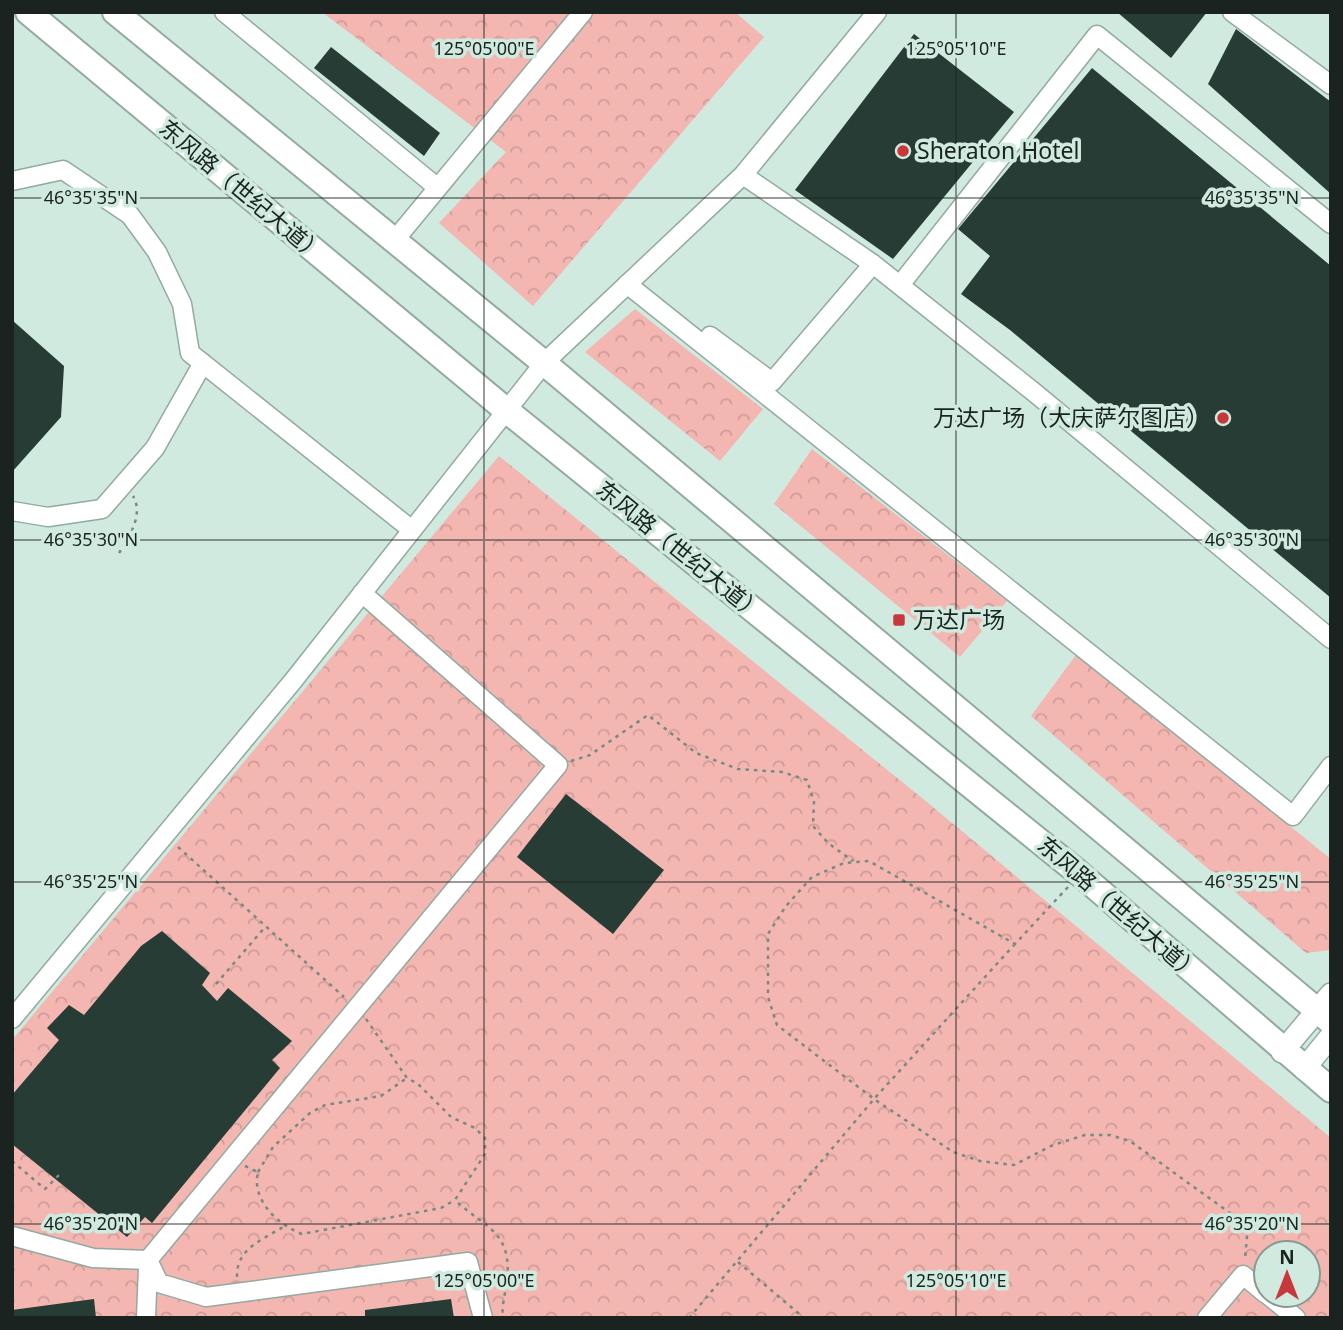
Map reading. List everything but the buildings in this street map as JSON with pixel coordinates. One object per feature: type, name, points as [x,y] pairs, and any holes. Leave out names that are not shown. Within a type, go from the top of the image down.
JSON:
[{"type":"highway","name":"东风路（世纪大道）","points":[[28,12],[506,410],[1080,874],[1282,1052],[1331,1090]]},
{"type":"highway","name":"东风路（世纪大道）","points":[[115,12],[1326,1009]]},
{"type":"main road","points":[[1282,1052],[1326,1009]]},
{"type":"main road","points":[[1304,1069],[1331,1036]]},
{"type":"street","points":[[224,12],[438,188]]},
{"type":"street","points":[[394,241],[583,12]]},
{"type":"street","points":[[12,1019],[362,593],[544,363],[743,175],[876,12]]},
{"type":"street","points":[[1232,12],[1331,85]]},
{"type":"street","points":[[900,285],[1097,35],[1331,224]]},
{"type":"street","points":[[12,181],[63,170],[130,215],[157,252],[182,304],[190,353],[412,530]]},
{"type":"street","points":[[743,175],[900,285],[1331,639]]},
{"type":"street","points":[[631,282],[772,382],[873,264]]},
{"type":"street","points":[[631,282],[1293,816],[1331,766]]},
{"type":"street","points":[[12,511],[48,516],[102,509],[155,448],[203,363]]},
{"type":"street","points":[[146,1318],[148,1261],[558,765],[362,593]]},
{"type":"street","points":[[12,1236],[93,1258],[148,1261]]},
{"type":"street","points":[[148,1261],[159,1283],[206,1297],[468,1262],[483,1318]]},
{"type":"street","points":[[1207,1318],[1244,1275],[1252,1282]]},
{"type":"path","points":[[119,553],[130,536],[136,516],[136,500],[125,485]]},
{"type":"path","points":[[558,765],[590,755],[648,715],[696,754],[738,769],[782,772],[807,780],[814,802],[814,826],[828,843],[855,862]]},
{"type":"path","points":[[165,835],[357,1008],[407,1078],[418,1084],[451,1117],[475,1128],[485,1138],[485,1154],[455,1200],[428,1211],[302,1234],[283,1227],[266,1206],[255,1184],[258,1172],[273,1147],[310,1113],[325,1105],[381,1096],[407,1078]]},
{"type":"path","points":[[1015,944],[869,861],[844,863],[812,877],[786,906],[768,934],[768,997],[777,1025],[874,1099],[953,1152],[980,1161],[1014,1165],[1053,1145],[1085,1135],[1110,1135],[1130,1141],[1248,1226],[1244,1275]]},
{"type":"path","points":[[689,1318],[874,1099],[1080,874]]},
{"type":"path","points":[[216,984],[266,926]]},
{"type":"path","points":[[231,1160],[258,1172]]},
{"type":"path","points":[[12,1161],[45,1189],[59,1175]]},
{"type":"path","points":[[455,1200],[506,1246],[508,1262],[503,1318]]},
{"type":"path","points":[[237,1293],[236,1265],[243,1253],[283,1227]]},
{"type":"path","points":[[738,1262],[804,1318]]},
{"type":"green space","points":[[322,12],[735,12],[764,37],[533,306],[439,223],[506,152]]},
{"type":"green space","points":[[635,309],[763,409],[720,461],[585,352]]},
{"type":"green space","points":[[812,449],[1007,601],[960,657],[774,504]]},
{"type":"green space","points":[[499,456],[922,798],[1331,1138],[1331,1318],[12,1318],[12,1040]]},
{"type":"green space","points":[[1076,655],[1331,859],[1331,950],[1306,953],[1031,716]]},
{"type":"place","name":"Sheraton Hotel","points":[[903,151]]},
{"type":"place","name":"万达广场（大庆萨尔图店）","points":[[1223,418]]},
{"type":"place","name":"万达广场","points":[[899,620]]}]
